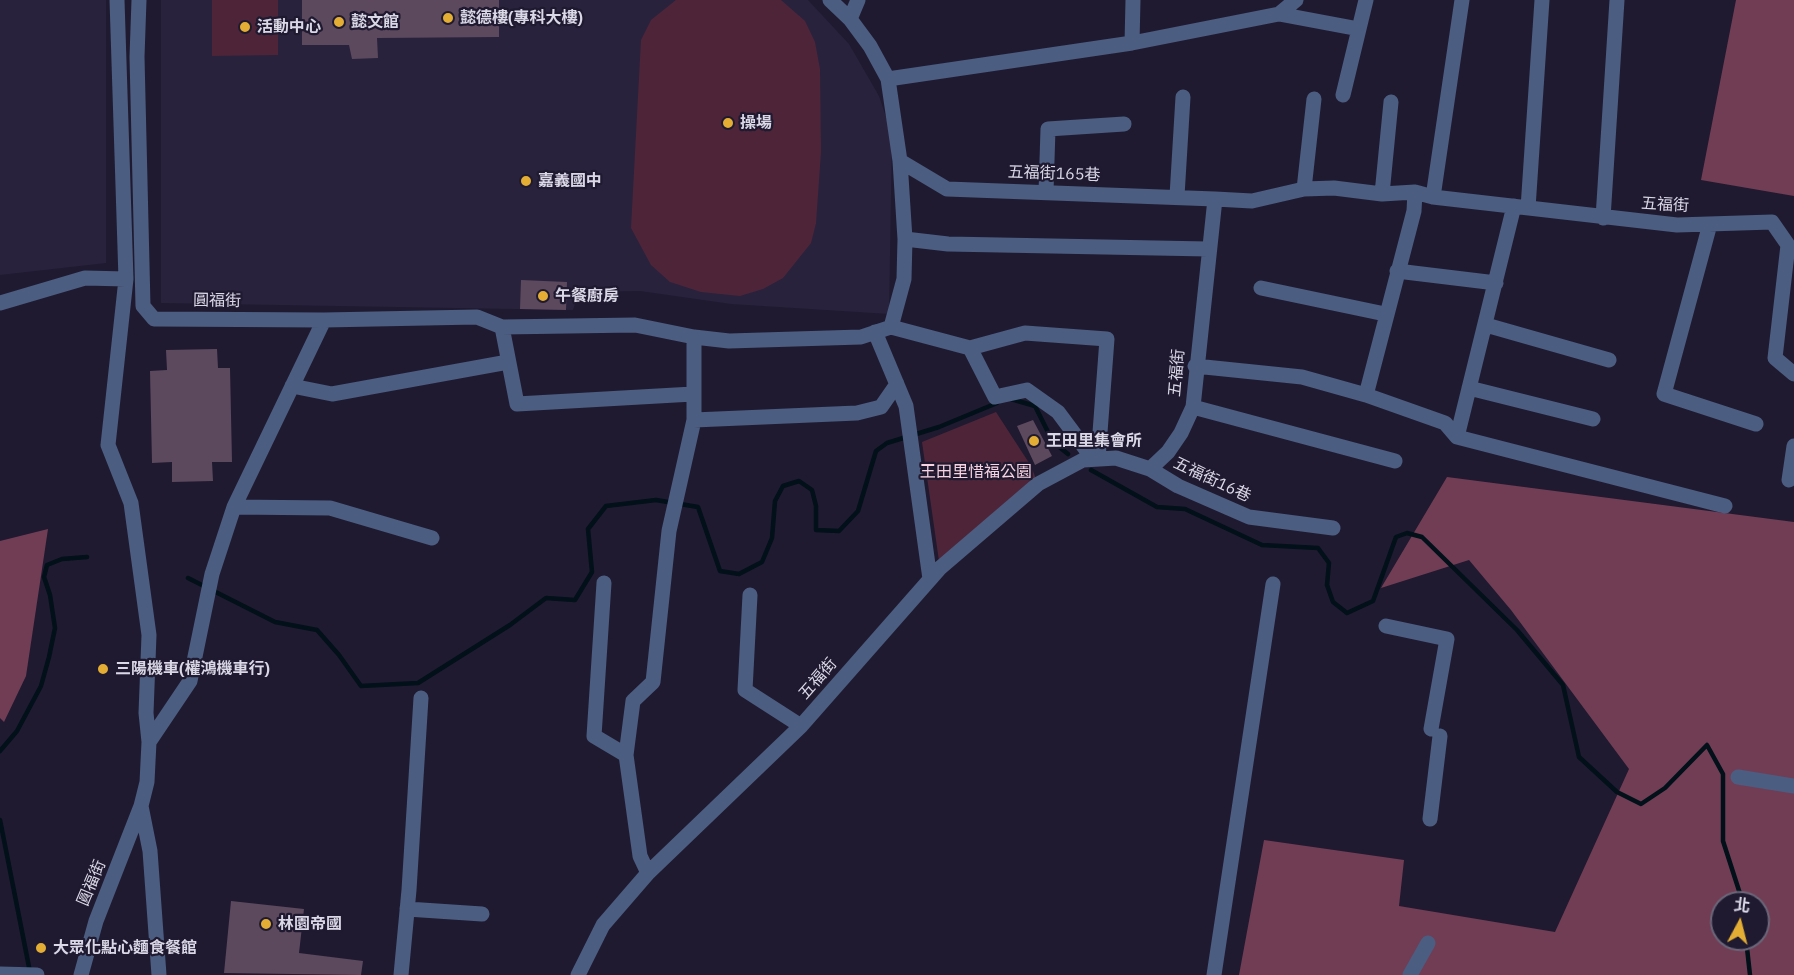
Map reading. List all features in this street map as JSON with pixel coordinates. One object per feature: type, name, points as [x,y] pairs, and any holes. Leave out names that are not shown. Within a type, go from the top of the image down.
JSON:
[{"type":"street","name":"圓福街","points":[[81,975],[96,921],[141,806],[147,782],[149,742],[146,713],[149,634],[138,546],[131,503],[108,445],[126,279],[117,0]]},
{"type":"street","name":"圓福街","points":[[139,0],[138,91],[143,306],[154,319],[324,320],[477,316],[502,327]]},
{"type":"street","points":[[830,0],[850,19],[870,46],[888,79],[900,160],[905,239],[904,279],[891,327]]},
{"type":"street","points":[[850,19],[858,0]]},
{"type":"street","points":[[1132,43],[1133,0]]},
{"type":"street","points":[[1279,14],[1296,0]]},
{"type":"street","points":[[1343,95],[1366,0]]},
{"type":"street","points":[[1603,218],[1617,0]]},
{"type":"street","points":[[1433,197],[1462,2]]},
{"type":"street","points":[[1457,437],[1496,283],[1521,207],[1542,7]]},
{"type":"street","points":[[888,79],[1132,43],[1279,14],[1359,29]]},
{"type":"street","points":[[1177,196],[1183,97]]},
{"type":"street","points":[[1304,189],[1314,99]]},
{"type":"street","points":[[1382,194],[1391,102]]},
{"type":"street","points":[[1046,192],[1048,129],[1124,124]]},
{"type":"street","name":"五福街165巷","points":[[900,160],[947,189],[1215,199]]},
{"type":"street","name":"五福街","points":[[578,975],[603,925],[648,873],[801,726],[930,579],[1038,483],[1083,460],[1116,458],[1150,469],[1168,452],[1181,433],[1193,407],[1195,366],[1215,199],[1252,201],[1304,189],[1334,188],[1382,194],[1415,192],[1433,197],[1677,225],[1772,222],[1788,245],[1775,358],[1794,374]]},
{"type":"street","points":[[1366,395],[1385,314],[1414,211],[1415,192]]},
{"type":"street","points":[[1710,224],[1664,394],[1756,424]]},
{"type":"street","points":[[905,239],[948,244],[1208,249]]},
{"type":"street","points":[[1397,271],[1496,283]]},
{"type":"street","points":[[0,303],[85,278],[126,279]]},
{"type":"street","points":[[1262,288],[1385,314]]},
{"type":"street","points":[[149,742],[190,681],[212,574],[234,507],[324,320]]},
{"type":"street","points":[[693,394],[517,404],[502,327],[635,325],[694,337],[775,341],[861,337],[891,327],[970,348],[1025,333],[1107,339],[1095,459]]},
{"type":"street","points":[[1486,325],[1610,360]]},
{"type":"street","points":[[875,332],[906,406],[930,579]]},
{"type":"street","points":[[648,873],[640,856],[626,755],[633,700],[653,682],[675,504],[694,420],[694,337]]},
{"type":"street","points":[[970,348],[995,397],[1027,390],[1058,412],[1095,459]]},
{"type":"street","points":[[292,386],[332,394],[508,362]]},
{"type":"street","points":[[1195,366],[1302,377],[1366,395],[1445,423],[1457,437],[1725,506]]},
{"type":"street","points":[[694,420],[856,413],[881,407],[897,384]]},
{"type":"street","points":[[1469,388],[1593,419]]},
{"type":"street","points":[[1193,407],[1395,461]]},
{"type":"street","points":[[1789,480],[1794,446]]},
{"type":"street","name":"五福街16巷","points":[[1150,469],[1178,486],[1249,518],[1333,528]]},
{"type":"street","points":[[234,507],[330,508],[432,538]]},
{"type":"street","points":[[604,583],[594,736],[626,755]]},
{"type":"street","points":[[1214,975],[1273,584]]},
{"type":"street","points":[[750,595],[745,690],[801,726]]},
{"type":"street","points":[[1386,626],[1447,639],[1436,732],[1430,819]]},
{"type":"street","points":[[401,975],[421,698]]},
{"type":"street","points":[[1738,777],[1794,786]]},
{"type":"street","name":"圓福街","points":[[141,806],[150,850],[159,975]]},
{"type":"street","points":[[407,909],[482,915]]},
{"type":"street","points":[[1410,975],[1428,943]]},
{"type":"street","points":[[0,974],[37,975]]},
{"type":"shaded area","points":[[0,0],[106,0],[106,263],[0,275]]},
{"type":"shaded area","name":"嘉義國中","points":[[161,0],[808,0],[849,44],[879,96],[892,135],[889,314],[731,304],[640,291],[579,292],[573,310],[161,303]]},
{"type":"shaded area","points":[[1736,0],[1794,0],[1794,196],[1701,180]]},
{"type":"shaded area","points":[[1447,477],[1794,522],[1794,975],[1239,975],[1264,840],[1404,860],[1399,906],[1555,932],[1629,769],[1511,610],[1469,560],[1381,588]]},
{"type":"shaded area","points":[[48,529],[26,676],[4,722],[0,718],[0,541]]},
{"type":"green space","name":"活動中心","points":[[212,0],[278,0],[278,55],[212,56]]},
{"type":"green space","name":"操場","points":[[676,0],[781,0],[805,21],[815,42],[820,69],[821,152],[816,223],[811,243],[783,278],[763,289],[740,296],[701,292],[670,282],[651,265],[631,228],[641,40],[651,20]]},
{"type":"green space","name":"王田里惜福公園","points":[[996,412],[1031,466],[1038,484],[940,568],[922,442]]},
{"type":"building","points":[[302,0],[499,0],[499,37],[377,38],[378,58],[352,59],[349,45],[302,45]]},
{"type":"building","name":"午餐廚房","points":[[521,280],[567,282],[566,310],[520,309]]},
{"type":"building","points":[[217,349],[218,368],[230,368],[232,462],[212,462],[213,481],[172,482],[172,462],[152,463],[150,371],[167,370],[166,350]]},
{"type":"building","name":"王田里集會所","points":[[1033,420],[1052,456],[1035,465],[1017,426]]},
{"type":"building","name":"林園帝國","points":[[231,901],[304,909],[299,953],[363,961],[361,975],[224,973]]},
{"type":"waterway","points":[[1011,399],[1035,406],[1053,442],[1068,454]]},
{"type":"waterway","points":[[188,578],[275,622],[317,630],[339,655],[361,686],[418,683],[510,625],[546,598],[575,600],[592,572],[588,529],[606,506],[656,500],[698,507],[720,571],[739,574],[762,562],[772,538],[775,501],[783,486],[799,481],[812,490],[816,506],[816,530],[839,531],[858,511],[876,451],[887,443],[939,427],[997,403]]},
{"type":"waterway","points":[[1091,470],[1157,507],[1185,509],[1262,545],[1318,548],[1329,563],[1327,585],[1333,602],[1347,613],[1373,601],[1396,537],[1407,533],[1422,537],[1517,630],[1563,685],[1579,757],[1617,792],[1641,804],[1665,788],[1707,745],[1723,774],[1723,841],[1739,891]]},
{"type":"waterway","points":[[0,751],[17,731],[41,686],[49,657],[55,628],[50,595],[44,577],[47,565],[62,559],[87,557]]},
{"type":"waterway","points":[[0,820],[30,972]]},
{"type":"waterway","points":[[1747,951],[1750,975]]},
{"type":"place","name":"懿德樓(專科大樓)","points":[[448,18]]},
{"type":"place","name":"懿文館","points":[[339,22]]},
{"type":"place","name":"活動中心","points":[[245,27]]},
{"type":"place","name":"操場","points":[[728,123]]},
{"type":"place","name":"嘉義國中","points":[[526,181]]},
{"type":"place","name":"午餐廚房","points":[[543,296]]},
{"type":"place","name":"王田里集會所","points":[[1034,441]]},
{"type":"place","name":"三陽機車(權鴻機車行)","points":[[103,669]]},
{"type":"place","name":"林園帝國","points":[[266,924]]},
{"type":"place","name":"大眾化點心麵食餐館","points":[[41,948]]}]
